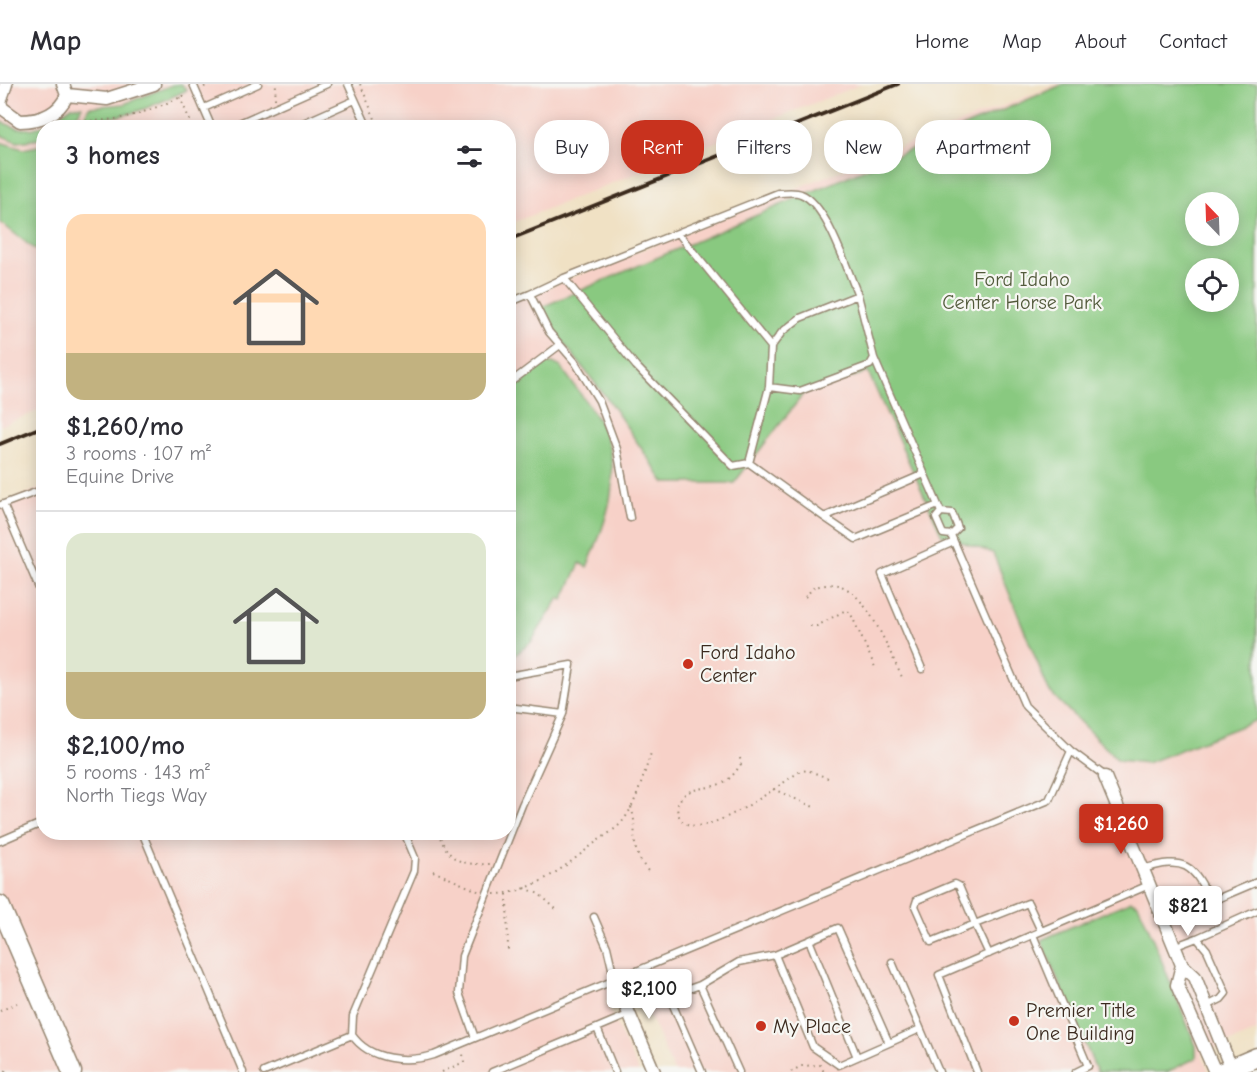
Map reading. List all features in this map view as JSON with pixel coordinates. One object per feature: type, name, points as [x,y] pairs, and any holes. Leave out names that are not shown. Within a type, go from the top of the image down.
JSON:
[{"type":"main road","points":[[0,905],[72,1072]]},
{"type":"main road","points":[[1225,1071],[1257,1057]]},
{"type":"street","points":[[6,84],[0,102],[1,109],[12,118],[30,121],[53,112],[63,104],[65,89],[107,99],[154,84]]},
{"type":"street","points":[[1105,777],[1182,964],[1195,977],[1207,1006],[1225,1071]]},
{"type":"street","points":[[1182,964],[1178,985],[1225,1071]]},
{"type":"street","points":[[615,981],[654,1072]]},
{"type":"lane","points":[[193,84],[209,120]]},
{"type":"lane","points":[[204,108],[258,84]]},
{"type":"lane","points":[[246,120],[327,84]]},
{"type":"lane","points":[[348,84],[363,120]]},
{"type":"lane","points":[[310,120],[355,100]]},
{"type":"lane","points":[[516,300],[564,278],[778,193],[799,193],[809,198],[827,222],[858,295],[874,358],[941,512]]},
{"type":"lane","points":[[678,233],[771,347]]},
{"type":"lane","points":[[564,278],[636,366],[733,466],[749,463],[856,539],[938,504]]},
{"type":"lane","points":[[530,294],[549,332],[599,400],[617,449],[630,518]]},
{"type":"lane","points":[[749,463],[769,387],[771,347],[782,332],[800,318],[858,295]]},
{"type":"lane","points":[[516,378],[560,345]]},
{"type":"lane","points":[[769,387],[800,391],[870,365],[874,358]]},
{"type":"lane","points":[[824,517],[924,474]]},
{"type":"lane","points":[[36,492],[2,505],[36,582]]},
{"type":"lane","points":[[941,512],[952,513],[958,528],[951,535]]},
{"type":"lane","points":[[941,512],[936,518],[943,534],[951,535]]},
{"type":"lane","points":[[951,535],[1024,706],[1071,751],[1105,777]]},
{"type":"lane","points":[[922,669],[882,574],[954,542]]},
{"type":"lane","points":[[516,674],[571,664],[562,714],[516,823]]},
{"type":"lane","points":[[516,708],[562,714]]},
{"type":"lane","points":[[407,840],[415,858],[414,871],[353,1016],[352,1035],[357,1042],[378,1055],[400,1060],[418,1060],[615,981],[1049,800],[1071,751]]},
{"type":"lane","points":[[0,840],[36,825]]},
{"type":"lane","points":[[145,840],[243,1072]]},
{"type":"lane","points":[[475,1038],[459,993],[462,956],[509,840]]},
{"type":"lane","points":[[1143,869],[1170,861],[1185,865],[1200,878],[1211,902]]},
{"type":"lane","points":[[1165,921],[1257,882]]},
{"type":"lane","points":[[988,954],[975,924],[957,885],[952,884],[920,898],[915,903],[931,942],[975,924],[1028,903],[1041,931]]},
{"type":"lane","points":[[977,1072],[939,975],[1150,885]]},
{"type":"lane","points":[[1176,946],[1257,911]]},
{"type":"lane","points":[[594,917],[607,947],[615,981]]},
{"type":"lane","points":[[669,996],[700,984],[739,962],[775,955],[838,928],[889,1043]]},
{"type":"lane","points":[[1033,935],[1088,1066],[1076,1072]]},
{"type":"lane","points":[[1197,938],[1207,950],[1226,993],[1221,999],[1207,1006]]},
{"type":"lane","points":[[809,940],[857,1057]]},
{"type":"lane","points":[[775,955],[813,1047],[838,1065],[920,1029]]},
{"type":"lane","points":[[892,962],[939,1072]]},
{"type":"lane","points":[[700,984],[739,1072]]},
{"type":"lane","points":[[492,1072],[597,1028],[661,992],[669,996],[702,1072]]},
{"type":"lane","points":[[597,1028],[615,1072]]},
{"type":"lane","points":[[264,1072],[352,1035]]},
{"type":"path","points":[[204,87],[210,84]]},
{"type":"path","points":[[360,84],[376,120]]},
{"type":"path","points":[[111,120],[135,116],[188,94]]},
{"type":"path","points":[[180,97],[190,120]]},
{"type":"path","points":[[805,597],[814,587],[836,584],[852,592],[877,625],[902,677]]},
{"type":"path","points":[[810,626],[818,626],[844,611],[850,612],[875,667]]},
{"type":"path","points":[[433,871],[486,895],[507,894],[525,888],[571,862],[621,823],[631,806],[651,753]]},
{"type":"path","points":[[740,758],[741,764],[727,780],[685,794],[677,808],[681,822],[688,826],[703,826],[726,818],[807,770],[828,778]]},
{"type":"path","points":[[772,789],[786,792],[816,808]]},
{"type":"path","points":[[631,806],[634,817],[634,847],[637,857],[648,871]]},
{"type":"path","points":[[442,840],[448,853],[464,865],[499,863]]},
{"type":"path","points":[[525,888],[539,894],[556,909]]},
{"type":"path","points":[[507,894],[508,952]]},
{"type":"path","points":[[0,1011],[17,1004]]},
{"type":"path","points":[[442,1072],[464,1062],[461,1043]]},
{"type":"path","points":[[790,1072],[812,1064],[820,1065],[824,1072]]},
{"type":"path","points":[[0,1067],[6,1071]]},
{"type":"shaded area","points":[[0,84],[862,84],[771,120],[716,120],[716,142],[704,147],[704,120],[621,120],[621,174],[635,174],[516,221],[516,120],[36,120],[36,412],[0,426]]},
{"type":"shaded area","points":[[1058,84],[1147,84],[1192,192],[1185,192],[1185,246],[1196,246],[1196,258],[1185,258],[1185,312],[1236,312],[1257,338],[1257,1031],[1202,1054],[1209,1072],[674,1072],[637,987],[605,1001],[639,1072],[0,1072],[0,505],[36,490],[36,840],[516,840],[516,300],[832,174],[903,174],[903,146],[915,141],[915,174],[1051,174],[1051,120],[968,120]]},
{"type":"green space","points":[[181,84],[187,90],[137,111],[111,117],[84,117],[89,107],[124,104],[172,85]]},
{"type":"green space","name":"Ford Idaho Center Horse Park","points":[[1064,84],[1257,84],[1257,720],[1147,763],[1118,760],[1049,691],[993,553],[942,535],[868,372],[805,392],[734,483],[665,483],[609,401],[537,309],[853,174],[903,174],[903,153],[915,148],[915,174],[1051,174],[1051,120],[980,120]]},
{"type":"green space","points":[[72,106],[82,106],[73,120],[51,120]]},
{"type":"green space","points":[[0,121],[12,126],[30,129],[36,128],[36,140],[17,142],[0,135]]},
{"type":"green space","points":[[0,142],[23,149],[36,146],[36,250],[0,222]]},
{"type":"green space","points":[[546,363],[553,363],[561,367],[598,420],[607,439],[613,476],[607,513],[587,567],[580,563],[563,600],[559,598],[531,642],[516,654],[516,386]]},
{"type":"green space","points":[[1131,901],[1138,904],[1144,917],[1196,1046],[1196,1058],[1167,1072],[1097,1072],[1041,940]]},
{"type":"railway","points":[[516,237],[898,84]]},
{"type":"railway","points":[[0,444],[36,429]]},
{"type":"place","name":"Ford Idaho Center","points":[[688,664]]},
{"type":"place","name":"Premier Title One Building","points":[[1014,1021]]},
{"type":"place","name":"My Place","points":[[761,1026]]}]
